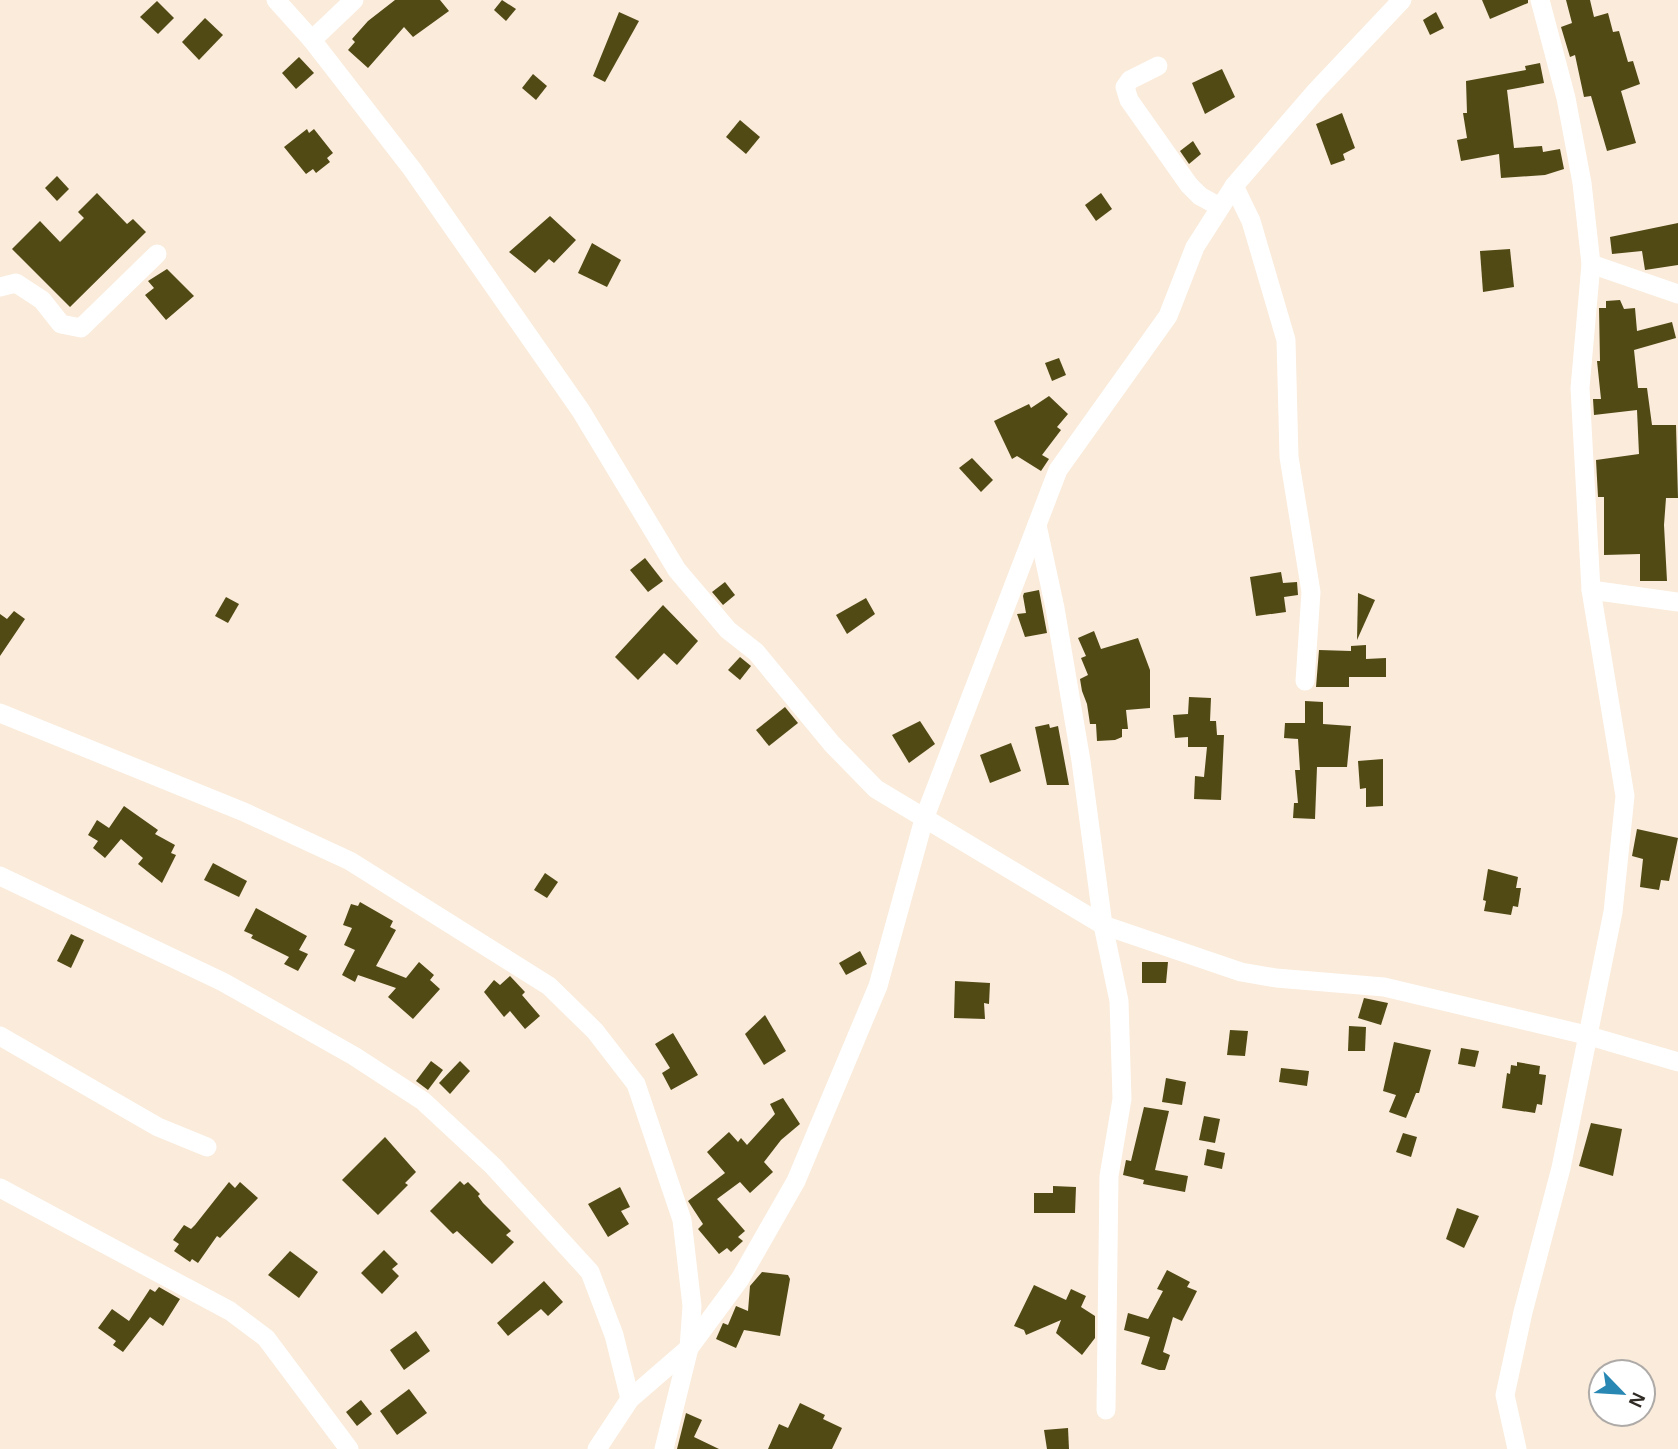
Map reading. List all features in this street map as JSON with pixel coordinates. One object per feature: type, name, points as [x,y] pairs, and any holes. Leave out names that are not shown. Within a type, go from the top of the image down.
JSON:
[{"type":"street","points":[[276,0],[312,40],[412,169],[580,411],[677,570],[728,630],[756,652],[832,744],[876,789],[1103,925],[1241,972],[1384,988],[1586,1035],[1678,1062]]},
{"type":"street","points":[[312,40],[354,0]]},
{"type":"street","points":[[597,1449],[630,1399],[689,1348],[740,1279],[796,1181],[878,986],[924,819],[1058,470],[1168,316],[1195,247],[1234,186],[1315,90],[1402,0]]},
{"type":"street","points":[[1517,1449],[1505,1395],[1522,1312],[1562,1168],[1586,1035],[1613,912],[1625,796],[1591,590],[1580,388],[1591,264],[1583,183],[1540,0]]},
{"type":"street","points":[[1158,66],[1130,80],[1125,87],[1129,100],[1189,185],[1200,196],[1220,207]]},
{"type":"street","points":[[1234,186],[1251,221],[1286,340],[1289,457],[1311,592],[1305,681]]},
{"type":"street","points":[[0,287],[16,283],[42,300],[61,324],[81,328],[158,254]]},
{"type":"street","points":[[1591,264],[1678,294]]},
{"type":"street","points":[[1037,524],[1055,608],[1081,761],[1103,925],[1119,1002],[1122,1099],[1109,1176],[1106,1410]]},
{"type":"street","points":[[1591,590],[1678,603]]},
{"type":"street","points":[[0,713],[244,811],[350,861],[549,986],[595,1031],[636,1084],[682,1220],[692,1306],[689,1348],[664,1449]]},
{"type":"street","points":[[0,876],[223,982],[354,1056],[423,1101],[493,1166],[590,1272],[614,1335],[630,1399]]},
{"type":"street","points":[[0,1036],[158,1127],[208,1147]]},
{"type":"street","points":[[0,1188],[230,1311],[266,1338],[349,1449]]},
{"type":"building","points":[[395,0],[440,0],[449,11],[413,37],[404,27],[368,68],[348,50],[355,42],[352,39],[368,21]]},
{"type":"building","points":[[502,0],[516,9],[506,21],[494,10]]},
{"type":"building","points":[[1482,0],[1528,0],[1528,3],[1490,19]]},
{"type":"building","points":[[1566,0],[1590,0],[1594,17],[1608,13],[1613,32],[1619,31],[1628,62],[1633,61],[1640,84],[1621,91],[1636,143],[1607,151],[1591,96],[1584,97],[1575,55],[1570,57],[1561,27],[1572,23]]},
{"type":"building","points":[[157,1],[174,18],[158,34],[140,17]]},
{"type":"building","points":[[619,12],[639,21],[605,82],[593,76]]},
{"type":"building","points":[[1436,12],[1444,28],[1430,35],[1423,20]]},
{"type":"building","points":[[205,18],[223,35],[199,60],[182,42]]},
{"type":"building","points":[[299,57],[314,73],[296,89],[282,73]]},
{"type":"building","points":[[1540,63],[1544,83],[1507,90],[1514,148],[1542,146],[1543,152],[1560,149],[1564,169],[1545,175],[1501,178],[1499,154],[1461,161],[1457,140],[1467,138],[1463,113],[1467,113],[1466,81],[1526,70],[1525,66]]},
{"type":"building","points":[[1222,69],[1235,97],[1205,114],[1192,83]]},
{"type":"building","points":[[533,74],[547,86],[536,100],[522,88]]},
{"type":"building","points":[[1342,113],[1355,148],[1343,154],[1345,160],[1331,165],[1316,124]]},
{"type":"building","points":[[740,120],[760,137],[746,154],[726,137]]},
{"type":"building","points":[[307,129],[309,133],[314,129],[333,153],[327,158],[330,162],[316,173],[313,169],[306,174],[284,147]]},
{"type":"building","points":[[1193,141],[1201,154],[1189,164],[1180,151]]},
{"type":"building","points":[[57,176],[69,189],[57,201],[45,188]]},
{"type":"building","points":[[97,193],[127,224],[133,219],[146,232],[70,307],[12,249],[40,221],[60,242],[84,218],[78,212]]},
{"type":"building","points":[[1101,193],[1112,209],[1096,221],[1085,205]]},
{"type":"building","points":[[550,216],[576,240],[554,263],[549,259],[535,273],[509,252]]},
{"type":"building","points":[[1678,223],[1678,265],[1645,270],[1642,251],[1612,254],[1610,237]]},
{"type":"building","points":[[592,243],[621,260],[607,287],[578,273]]},
{"type":"building","points":[[1510,249],[1514,287],[1483,292],[1480,251]]},
{"type":"building","points":[[167,269],[194,296],[166,320],[145,295],[154,288],[148,281]]},
{"type":"building","points":[[1620,300],[1624,309],[1635,308],[1637,331],[1672,322],[1676,338],[1634,350],[1638,388],[1647,388],[1652,425],[1676,425],[1678,498],[1666,498],[1664,525],[1667,581],[1640,581],[1640,554],[1604,555],[1604,497],[1598,497],[1596,460],[1639,454],[1637,410],[1594,415],[1593,399],[1601,399],[1597,361],[1600,361],[1599,308],[1606,308],[1606,301]]},
{"type":"building","points":[[1059,358],[1066,375],[1052,381],[1045,363]]},
{"type":"building","points":[[1049,396],[1068,414],[1057,427],[1061,430],[1042,455],[1049,459],[1041,471],[1017,456],[1012,459],[994,421],[1029,404],[1031,408]]},
{"type":"building","points":[[972,458],[993,480],[981,492],[959,468]]},
{"type":"building","points":[[645,558],[663,581],[648,592],[630,570]]},
{"type":"building","points":[[1281,572],[1283,583],[1297,582],[1298,595],[1284,597],[1286,612],[1256,616],[1250,577]]},
{"type":"building","points":[[725,582],[735,595],[723,605],[712,592]]},
{"type":"building","points":[[1039,590],[1047,633],[1025,637],[1017,614],[1026,613],[1024,593]]},
{"type":"building","points":[[1358,593],[1375,600],[1357,640]]},
{"type":"building","points":[[226,597],[239,604],[228,623],[215,616]]},
{"type":"building","points":[[866,598],[875,614],[847,634],[836,615]]},
{"type":"building","points":[[663,605],[698,641],[677,665],[664,653],[638,680],[615,657]]},
{"type":"building","points":[[14,611],[25,619],[0,656],[0,614],[7,619]]},
{"type":"building","points":[[1094,631],[1101,649],[1138,638],[1150,670],[1150,708],[1126,710],[1128,729],[1122,729],[1122,737],[1115,740],[1097,741],[1096,724],[1090,724],[1082,691],[1080,679],[1088,675],[1081,658],[1086,656],[1078,638]]},
{"type":"building","points":[[1366,645],[1366,659],[1386,658],[1386,677],[1349,677],[1349,687],[1316,687],[1319,650],[1351,651],[1351,646]]},
{"type":"building","points":[[740,657],[751,666],[740,680],[728,670]]},
{"type":"building","points":[[1189,697],[1211,698],[1210,721],[1216,721],[1217,735],[1224,735],[1221,800],[1194,799],[1195,776],[1204,777],[1207,747],[1188,747],[1188,737],[1175,738],[1173,715],[1188,714]]},
{"type":"building","points":[[1305,701],[1323,702],[1323,724],[1351,726],[1347,767],[1317,767],[1315,819],[1293,818],[1294,803],[1298,803],[1295,770],[1300,770],[1298,739],[1284,738],[1285,723],[1305,723]]},
{"type":"building","points":[[785,707],[798,723],[769,746],[756,730]]},
{"type":"building","points":[[920,721],[935,744],[909,763],[892,735]]},
{"type":"building","points":[[1049,724],[1050,728],[1058,726],[1069,785],[1047,785],[1035,727]]},
{"type":"building","points":[[1011,743],[1021,771],[990,783],[980,755]]},
{"type":"building","points":[[1383,759],[1383,806],[1366,807],[1366,788],[1360,789],[1358,761]]},
{"type":"building","points":[[124,806],[158,830],[155,834],[175,845],[171,853],[176,855],[162,883],[138,864],[143,858],[121,839],[105,858],[93,848],[98,841],[88,835],[97,820],[109,828]]},
{"type":"building","points":[[1637,829],[1678,838],[1669,881],[1661,880],[1659,890],[1640,887],[1643,859],[1632,856]]},
{"type":"building","points":[[213,863],[247,881],[239,897],[204,880]]},
{"type":"building","points":[[1488,869],[1518,877],[1516,888],[1521,888],[1518,907],[1513,906],[1511,915],[1484,911]]},
{"type":"building","points":[[545,873],[558,882],[547,898],[534,890]]},
{"type":"building","points":[[360,902],[393,921],[390,927],[396,930],[376,966],[406,978],[419,962],[434,975],[430,980],[440,989],[413,1019],[388,997],[396,988],[358,975],[355,982],[342,975],[355,950],[344,945],[352,928],[343,925],[351,904],[358,906]]},
{"type":"building","points":[[256,908],[307,936],[299,950],[308,954],[298,971],[284,964],[289,957],[251,938],[253,935],[244,931]]},
{"type":"building","points":[[71,934],[84,940],[71,968],[57,961]]},
{"type":"building","points":[[860,951],[867,964],[846,975],[839,963]]},
{"type":"building","points":[[1142,962],[1168,962],[1166,983],[1142,983]]},
{"type":"building","points":[[510,976],[525,992],[522,995],[540,1016],[525,1029],[510,1011],[504,1017],[484,992],[494,980],[500,985]]},
{"type":"building","points":[[955,981],[990,983],[989,1004],[984,1003],[985,1019],[954,1018]]},
{"type":"building","points":[[1364,998],[1388,1003],[1381,1025],[1358,1018]]},
{"type":"building","points":[[765,1015],[786,1051],[764,1065],[745,1034]]},
{"type":"building","points":[[1349,1026],[1366,1027],[1365,1051],[1348,1051]]},
{"type":"building","points":[[1230,1030],[1248,1031],[1245,1056],[1227,1055]]},
{"type":"building","points":[[673,1033],[698,1075],[671,1090],[662,1073],[670,1068],[655,1044]]},
{"type":"building","points":[[1394,1042],[1431,1050],[1419,1093],[1416,1093],[1406,1118],[1389,1112],[1396,1095],[1383,1091]]},
{"type":"building","points":[[1461,1048],[1479,1051],[1475,1067],[1458,1064]]},
{"type":"building","points":[[431,1061],[443,1070],[428,1090],[416,1081]]},
{"type":"building","points":[[460,1061],[470,1071],[450,1094],[439,1083]]},
{"type":"building","points":[[1517,1062],[1540,1066],[1539,1074],[1546,1075],[1542,1105],[1537,1104],[1535,1113],[1502,1108],[1507,1073],[1510,1074],[1511,1065],[1517,1066]]},
{"type":"building","points":[[1281,1068],[1309,1071],[1307,1086],[1279,1082]]},
{"type":"building","points":[[1166,1078],[1186,1082],[1182,1105],[1162,1102]]},
{"type":"building","points":[[783,1098],[800,1124],[781,1140],[764,1162],[773,1172],[750,1193],[740,1182],[717,1199],[745,1231],[738,1237],[743,1241],[731,1252],[727,1248],[719,1254],[698,1229],[703,1224],[688,1201],[725,1173],[707,1152],[729,1132],[738,1142],[741,1138],[747,1145],[775,1114],[770,1104]]},
{"type":"building","points":[[1144,1107],[1169,1111],[1155,1170],[1188,1176],[1185,1192],[1143,1184],[1144,1180],[1123,1175],[1126,1160],[1131,1161]]},
{"type":"building","points":[[1204,1116],[1220,1119],[1215,1143],[1199,1140]]},
{"type":"building","points":[[1591,1123],[1622,1129],[1613,1176],[1579,1166]]},
{"type":"building","points":[[1403,1133],[1417,1137],[1411,1157],[1396,1152]]},
{"type":"building","points":[[385,1137],[416,1172],[405,1183],[408,1185],[378,1215],[342,1180]]},
{"type":"building","points":[[1207,1149],[1225,1153],[1222,1169],[1204,1165]]},
{"type":"building","points":[[460,1181],[464,1185],[468,1182],[480,1194],[478,1196],[483,1203],[511,1231],[506,1235],[514,1242],[492,1264],[457,1231],[453,1234],[430,1211]]},
{"type":"building","points":[[229,1182],[235,1188],[240,1182],[258,1198],[220,1238],[217,1236],[198,1263],[192,1259],[190,1262],[174,1251],[179,1244],[173,1240],[184,1225],[191,1229],[195,1225]]},
{"type":"building","points":[[1053,1186],[1076,1187],[1075,1213],[1034,1213],[1034,1193],[1053,1193]]},
{"type":"building","points":[[620,1187],[630,1207],[621,1211],[629,1224],[608,1237],[588,1204]]},
{"type":"building","points":[[1457,1208],[1479,1216],[1464,1248],[1446,1239]]},
{"type":"building","points":[[384,1250],[398,1264],[392,1269],[399,1276],[382,1294],[361,1273]]},
{"type":"building","points":[[290,1251],[318,1272],[299,1298],[268,1275]]},
{"type":"building","points":[[1167,1270],[1190,1282],[1187,1287],[1197,1291],[1182,1321],[1173,1317],[1163,1352],[1170,1355],[1165,1370],[1159,1370],[1141,1364],[1150,1337],[1124,1330],[1128,1313],[1148,1319],[1163,1291],[1157,1289]]},
{"type":"building","points":[[762,1272],[788,1275],[790,1279],[780,1336],[744,1330],[736,1348],[716,1339],[723,1323],[728,1325],[736,1306],[748,1311],[750,1286]]},
{"type":"building","points":[[544,1281],[563,1302],[548,1316],[541,1309],[508,1336],[497,1323]]},
{"type":"building","points":[[1034,1285],[1066,1300],[1071,1289],[1086,1296],[1081,1307],[1095,1316],[1095,1338],[1082,1355],[1056,1333],[1061,1320],[1026,1335],[1024,1330],[1014,1326]]},
{"type":"building","points":[[159,1287],[180,1299],[163,1326],[150,1317],[123,1352],[113,1345],[116,1341],[98,1328],[112,1309],[129,1321],[150,1289],[155,1292]]},
{"type":"building","points":[[416,1331],[430,1351],[404,1370],[390,1350]]},
{"type":"building","points":[[409,1389],[427,1413],[397,1435],[380,1411]]},
{"type":"building","points":[[361,1400],[372,1414],[357,1426],[346,1412]]},
{"type":"building","points":[[800,1403],[825,1415],[823,1419],[842,1428],[832,1449],[768,1449],[779,1424],[788,1428]]},
{"type":"building","points":[[686,1413],[702,1420],[694,1437],[719,1449],[677,1449]]},
{"type":"building","points":[[1068,1428],[1069,1449],[1047,1449],[1044,1430]]}]
